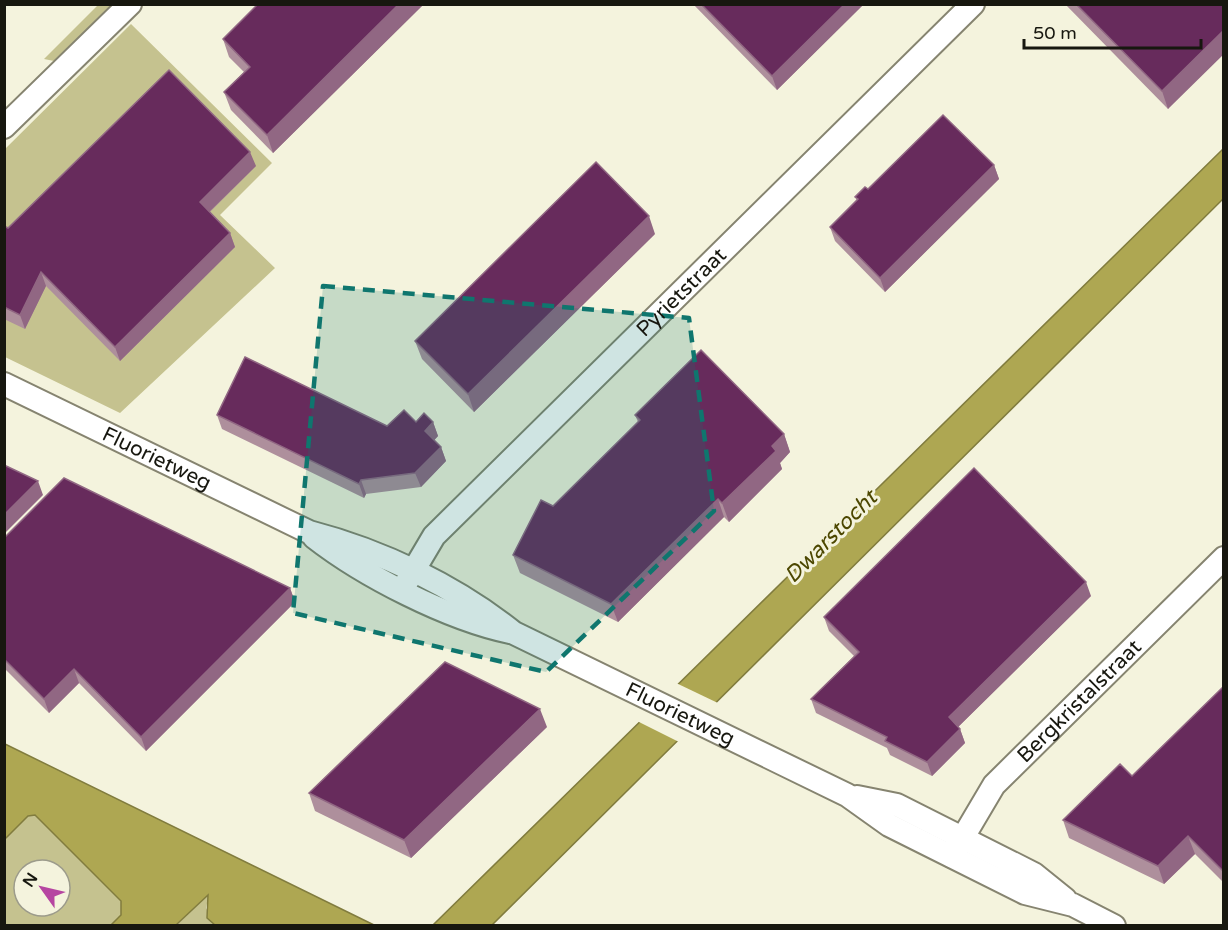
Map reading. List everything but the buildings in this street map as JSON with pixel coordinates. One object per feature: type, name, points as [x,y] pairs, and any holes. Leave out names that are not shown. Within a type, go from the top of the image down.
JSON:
[{"type":"street","points":[[4,128],[130,4]]},
{"type":"street","name":"Pyrietstraat","points":[[407,580],[434,536],[973,4]]},
{"type":"street","name":"Fluorietweg","points":[[4,384],[309,532],[340,557],[407,580],[477,625],[514,633],[650,698],[847,795],[889,825],[957,847],[1025,893],[1073,905],[1114,926]]},
{"type":"street","name":"Bergkristalstraat","points":[[957,847],[994,785],[1224,558]]},
{"type":"highlighted area","points":[[323,286],[689,318],[714,511],[546,672],[293,613]]},
{"type":"shaded area","points":[[98,5],[111,5],[54,61],[44,59]]},
{"type":"shaded area","points":[[131,24],[272,163],[220,215],[275,268],[120,413],[5,357],[4,150]]},
{"type":"shaded area","points":[[35,815],[121,901],[121,915],[111,925],[5,926],[5,839],[28,816]]},
{"type":"shaded area","points":[[209,894],[206,908],[215,925],[176,926]]},
{"type":"water","name":"Dwarstocht","points":[[1223,149],[1223,199],[492,925],[432,926]]},
{"type":"water","points":[[5,744],[374,925],[215,925],[207,918],[208,895],[176,925],[111,925],[121,915],[121,901],[35,815],[28,816],[5,839]]},
{"type":"pier","points":[[674,682],[720,704],[681,743],[635,720]]}]
